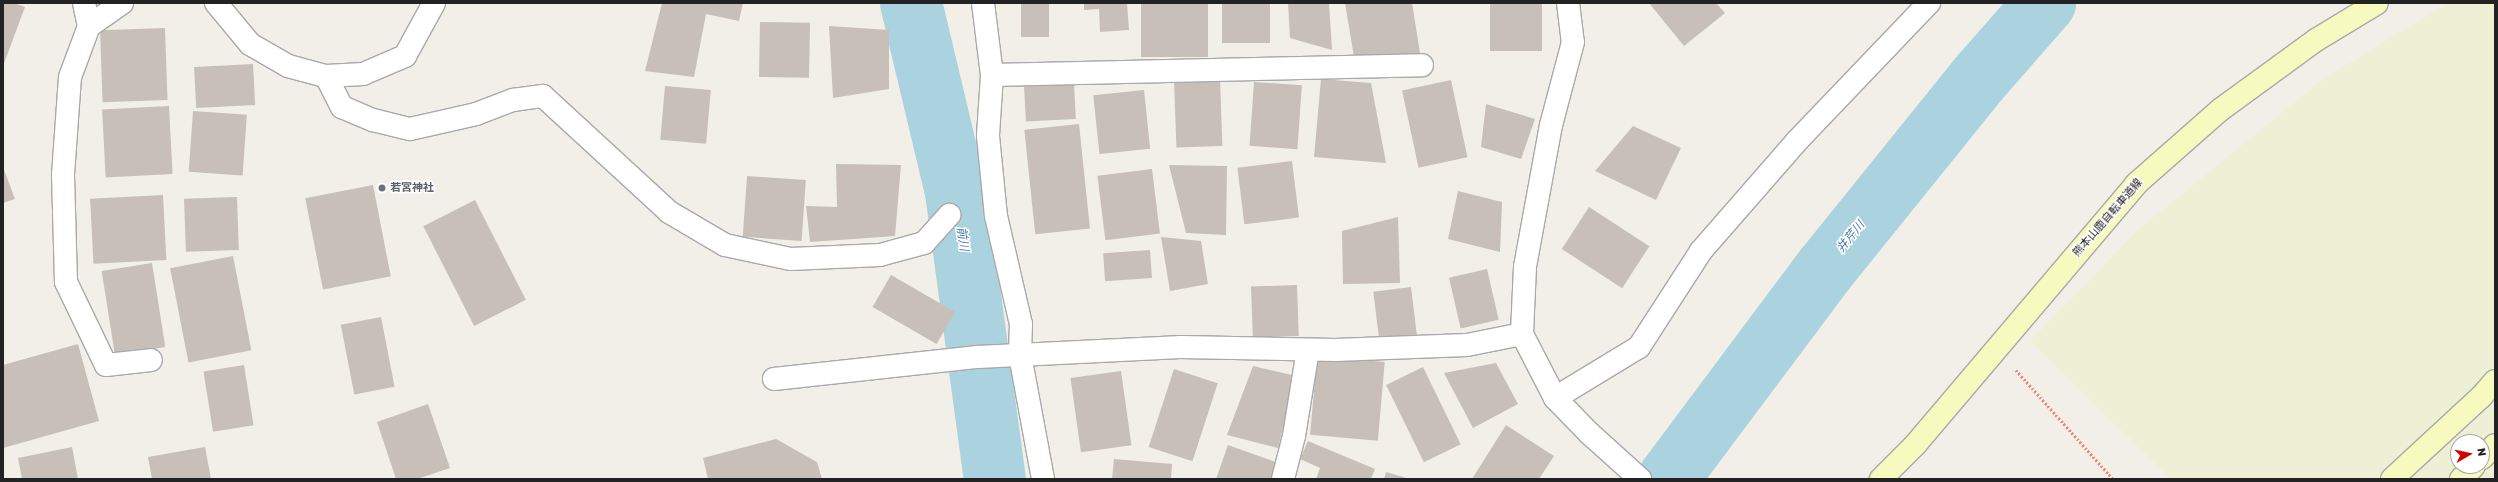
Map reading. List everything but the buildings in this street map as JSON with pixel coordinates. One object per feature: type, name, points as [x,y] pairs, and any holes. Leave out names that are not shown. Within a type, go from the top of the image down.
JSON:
[{"type":"main road","name":"熊本山鹿自転車道線","points":[[1881,479],[1916,445],[2136,184],[2220,110],[2316,40],[2377,3]]},
{"type":"main road","points":[[2392,479],[2481,397],[2495,381]]},
{"type":"street","points":[[84,3],[89,26],[70,77],[63,175],[66,282],[106,365],[151,360]]},
{"type":"street","points":[[89,26],[122,3]]},
{"type":"street","points":[[216,3],[250,44],[288,66],[326,76],[363,74],[405,56],[434,3]]},
{"type":"street","points":[[983,3],[992,75],[988,136],[996,216],[1021,324],[1020,355],[1043,479]]},
{"type":"street","points":[[1568,3],[1573,42],[1551,125],[1525,267],[1522,334],[1555,398],[1589,433],[1640,479]]},
{"type":"street","points":[[1555,398],[1639,347],[1701,251],[1797,141],[1930,3]]},
{"type":"street","points":[[992,75],[1422,65]]},
{"type":"street","points":[[326,76],[342,107],[373,120],[410,129],[476,114],[512,100],[543,96],[669,212],[725,246],[791,259],[880,255],[924,243],[949,215]]},
{"type":"street","points":[[774,379],[978,357],[1180,347],[1308,350],[1467,345],[1522,334]]},
{"type":"street","points":[[1283,479],[1294,436],[1308,350]]},
{"type":"path","points":[[1996,349],[2113,479]]},
{"type":"green space","points":[[2448,3],[2495,3],[2495,479],[2171,479],[2030,341],[2139,229],[2323,79]]},
{"type":"waterway","name":"前川","points":[[911,3],[956,192],[995,479]]},
{"type":"waterway","name":"井芹川","points":[[1668,479],[1826,268],[1982,75],[2045,3]]},
{"type":"place","name":"若宮神社","points":[[382,188]]}]
